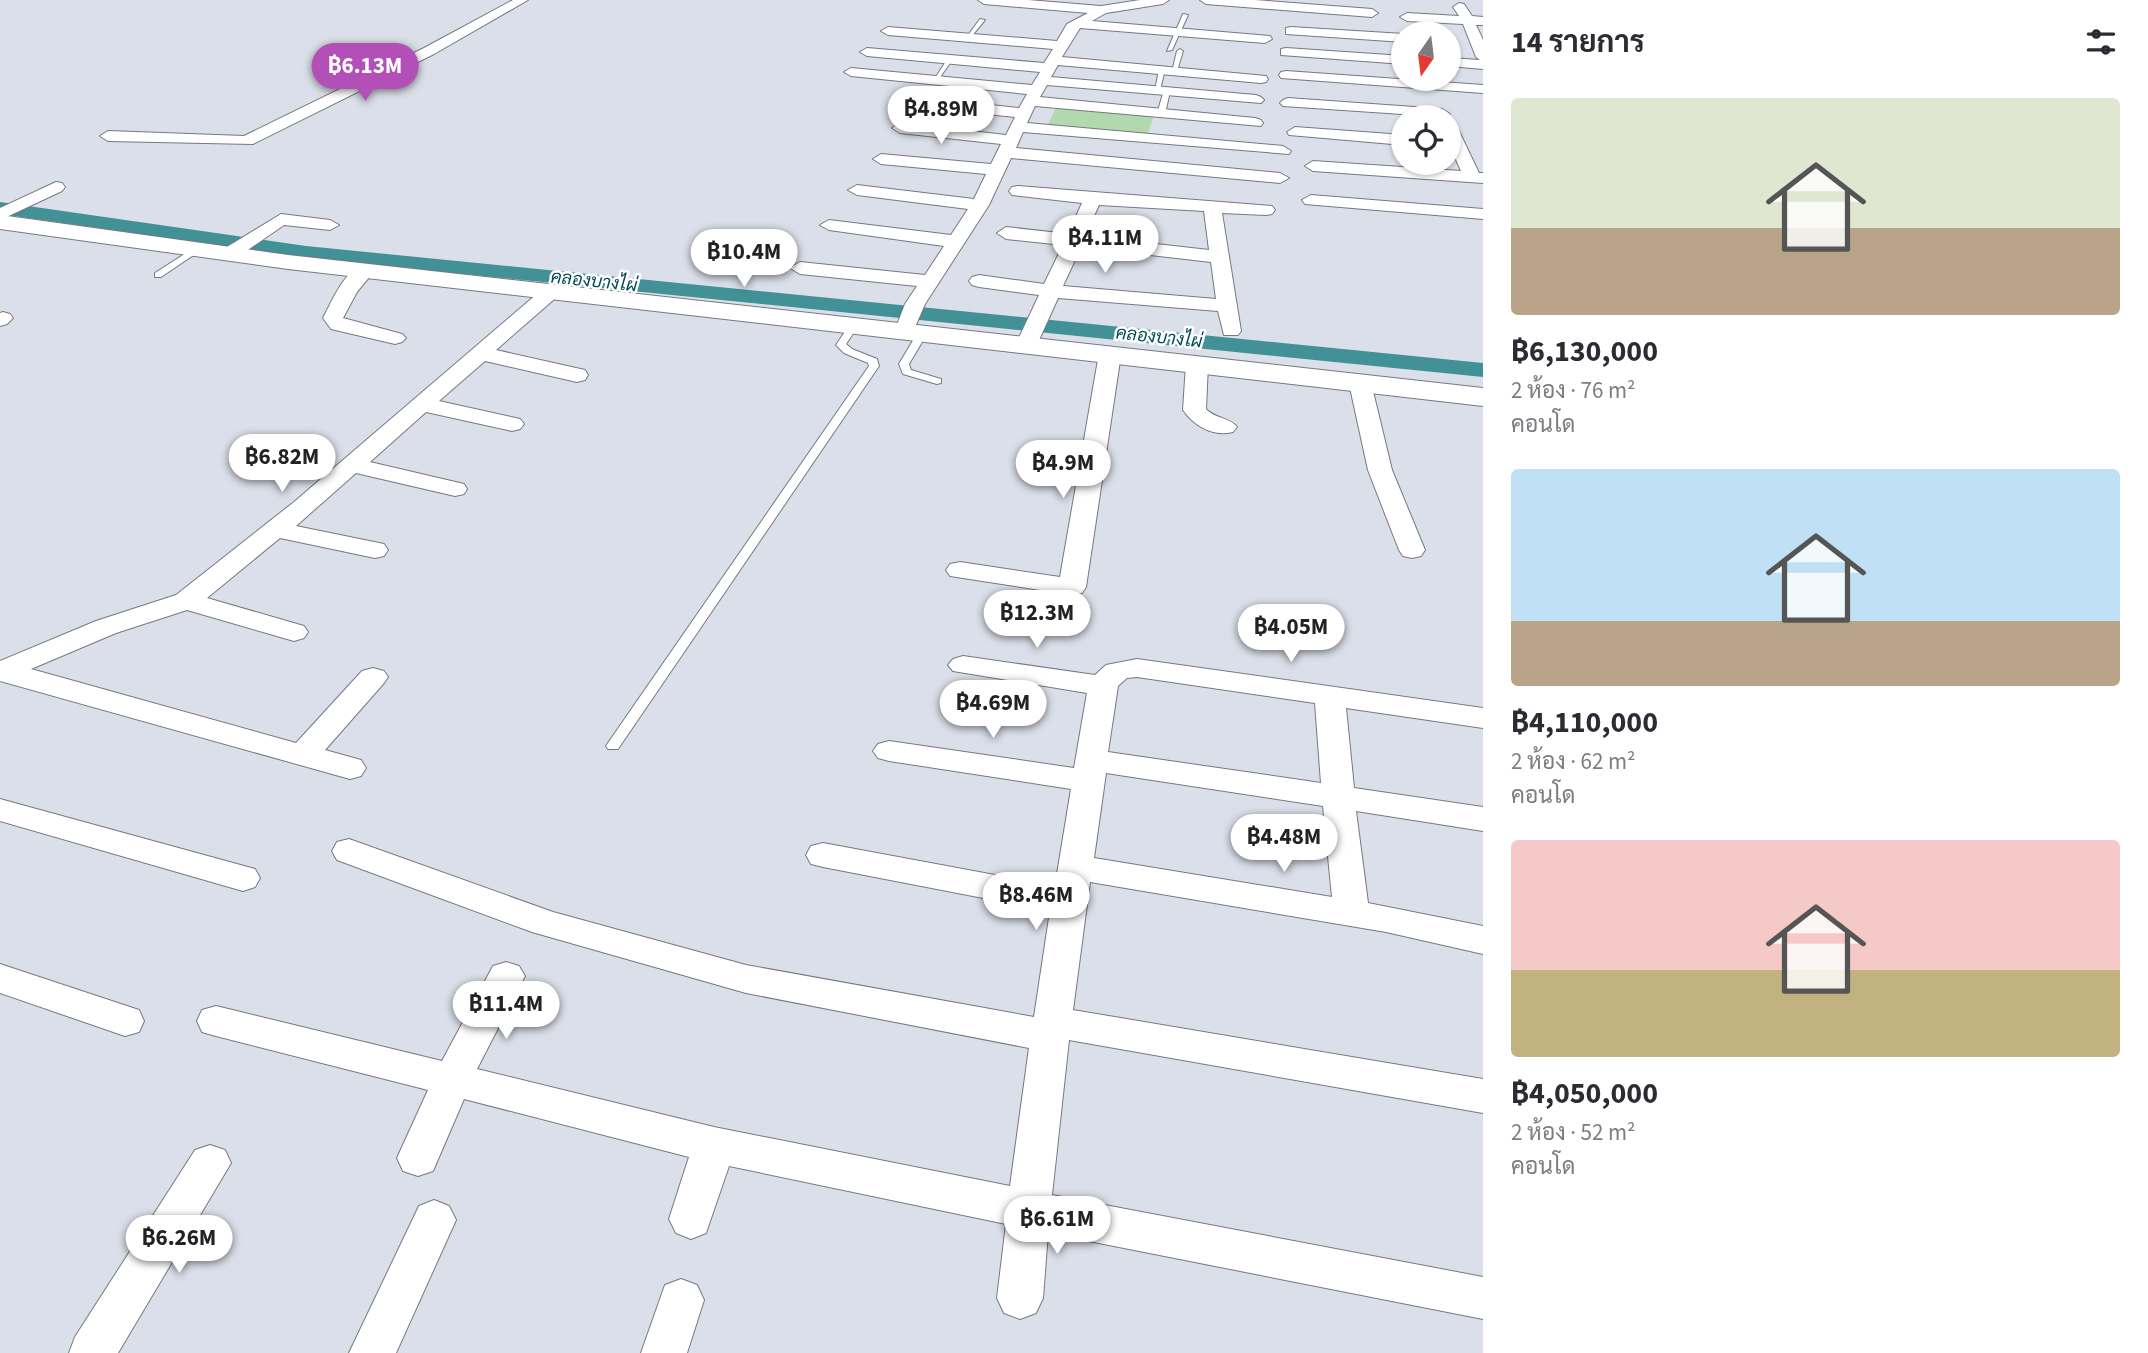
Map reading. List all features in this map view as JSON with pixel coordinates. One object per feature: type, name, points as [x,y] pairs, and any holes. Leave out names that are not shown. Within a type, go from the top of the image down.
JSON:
[{"type":"street","points":[[107,136],[247,141],[429,51],[522,0]]},
{"type":"street","points":[[984,0],[1109,9],[1198,7],[1365,17]]},
{"type":"street","points":[[912,323],[930,281],[980,205],[1045,76],[1109,9],[1163,0]]},
{"type":"street","points":[[1454,0],[1468,20],[1481,48]]},
{"type":"street","points":[[1466,0],[1475,1]]},
{"type":"street","points":[[1293,14],[1391,35]]},
{"type":"street","points":[[1407,17],[1483,20]]},
{"type":"street","points":[[888,31],[968,37],[1045,76],[1152,139],[1283,151]]},
{"type":"street","points":[[900,128],[1176,32],[1265,39]]},
{"type":"street","points":[[1461,43],[1481,48]]},
{"type":"street","points":[[867,52],[950,59],[1045,76],[1256,100]]},
{"type":"street","points":[[1286,52],[1391,59]]},
{"type":"street","points":[[1461,63],[1483,65]]},
{"type":"street","points":[[852,72],[936,79],[1168,70],[1261,79]]},
{"type":"street","points":[[1286,75],[1391,82]]},
{"type":"street","points":[[1045,76],[1141,165],[1280,178]]},
{"type":"street","points":[[919,102],[1045,76],[1161,114],[1255,123]]},
{"type":"street","points":[[1461,87],[1483,89]]},
{"type":"street","points":[[1288,103],[1391,113]]},
{"type":"street","points":[[1295,132],[1391,139]]},
{"type":"street","points":[[1141,165],[1152,139]]},
{"type":"street","points":[[1461,155],[1478,178]]},
{"type":"street","points":[[881,159],[998,170]]},
{"type":"street","points":[[1313,166],[1478,178]]},
{"type":"street","points":[[4,215],[56,187]]},
{"type":"street","points":[[857,190],[980,205]]},
{"type":"street","points":[[1018,191],[1212,207],[1233,201],[1266,210]]},
{"type":"street","points":[[1029,339],[1093,199]]},
{"type":"street","points":[[1311,200],[1483,214]]},
{"type":"street","points":[[1212,207],[1231,331]]},
{"type":"street","points":[[4,215],[197,250],[238,247],[365,270],[854,325],[912,323],[1029,339],[1111,354],[1483,397]]},
{"type":"street","points":[[238,247],[281,219],[330,225]]},
{"type":"street","points":[[829,225],[958,242]]},
{"type":"street","points":[[1006,233],[1219,257]]},
{"type":"street","points":[[800,268],[930,281]]},
{"type":"street","points":[[365,270],[348,289],[333,318],[338,325],[395,338]]},
{"type":"street","points":[[979,281],[1050,291],[1226,306]]},
{"type":"street","points":[[1,671],[106,627],[186,601],[352,465],[552,291]]},
{"type":"street","points":[[480,353],[577,375]]},
{"type":"street","points":[[960,570],[1072,587],[1111,354]]},
{"type":"street","points":[[1197,364],[1194,410],[1203,421],[1225,427]]},
{"type":"street","points":[[1360,383],[1380,470],[1412,550]]},
{"type":"street","points":[[420,404],[512,424]]},
{"type":"street","points":[[352,465],[455,489]]},
{"type":"street","points":[[274,528],[375,550]]},
{"type":"street","points":[[186,601],[294,632]]},
{"type":"street","points":[[963,665],[1103,686]]},
{"type":"street","points":[[1020,1298],[1029,1208],[1069,902],[1103,686],[1108,675],[1119,669],[1137,668],[1483,718]]},
{"type":"street","points":[[1,671],[351,768]]},
{"type":"street","points":[[303,755],[373,677]]},
{"type":"street","points":[[1330,695],[1338,797],[1352,914]]},
{"type":"street","points":[[889,751],[1338,797],[1483,819]]},
{"type":"street","points":[[0,810],[243,878]]},
{"type":"street","points":[[349,851],[545,923],[746,979],[1483,1096]]},
{"type":"street","points":[[823,855],[1069,902]]},
{"type":"street","points":[[1074,867],[1352,914],[1483,940]]},
{"type":"street","points":[[418,1158],[453,1078],[506,976]]},
{"type":"street","points":[[0,978],[125,1021]]},
{"type":"street","points":[[216,1021],[714,1145],[1202,1245],[1483,1298]]},
{"type":"street","points":[[691,1219],[714,1145]]},
{"type":"street","points":[[92,1353],[210,1163]]},
{"type":"street","points":[[372,1353],[435,1220]]},
{"type":"street","points":[[664,1353],[681,1300]]},
{"type":"lane","points":[[1161,114],[1161,91],[1175,51],[1176,32],[1198,7]]},
{"type":"lane","points":[[968,37],[982,20]]},
{"type":"lane","points":[[936,79],[950,59]]},
{"type":"lane","points":[[158,275],[197,250]]},
{"type":"lane","points":[[912,323],[904,364],[907,372],[937,382]]},
{"type":"lane","points":[[613,746],[874,366],[873,361],[848,351],[841,345],[854,325]]},
{"type":"green space","points":[[1057,105],[1154,114],[1148,134],[1048,125]]},
{"type":"waterway","name":"คลองบางไผ่","points":[[0,208],[306,252],[1483,370]]}]
